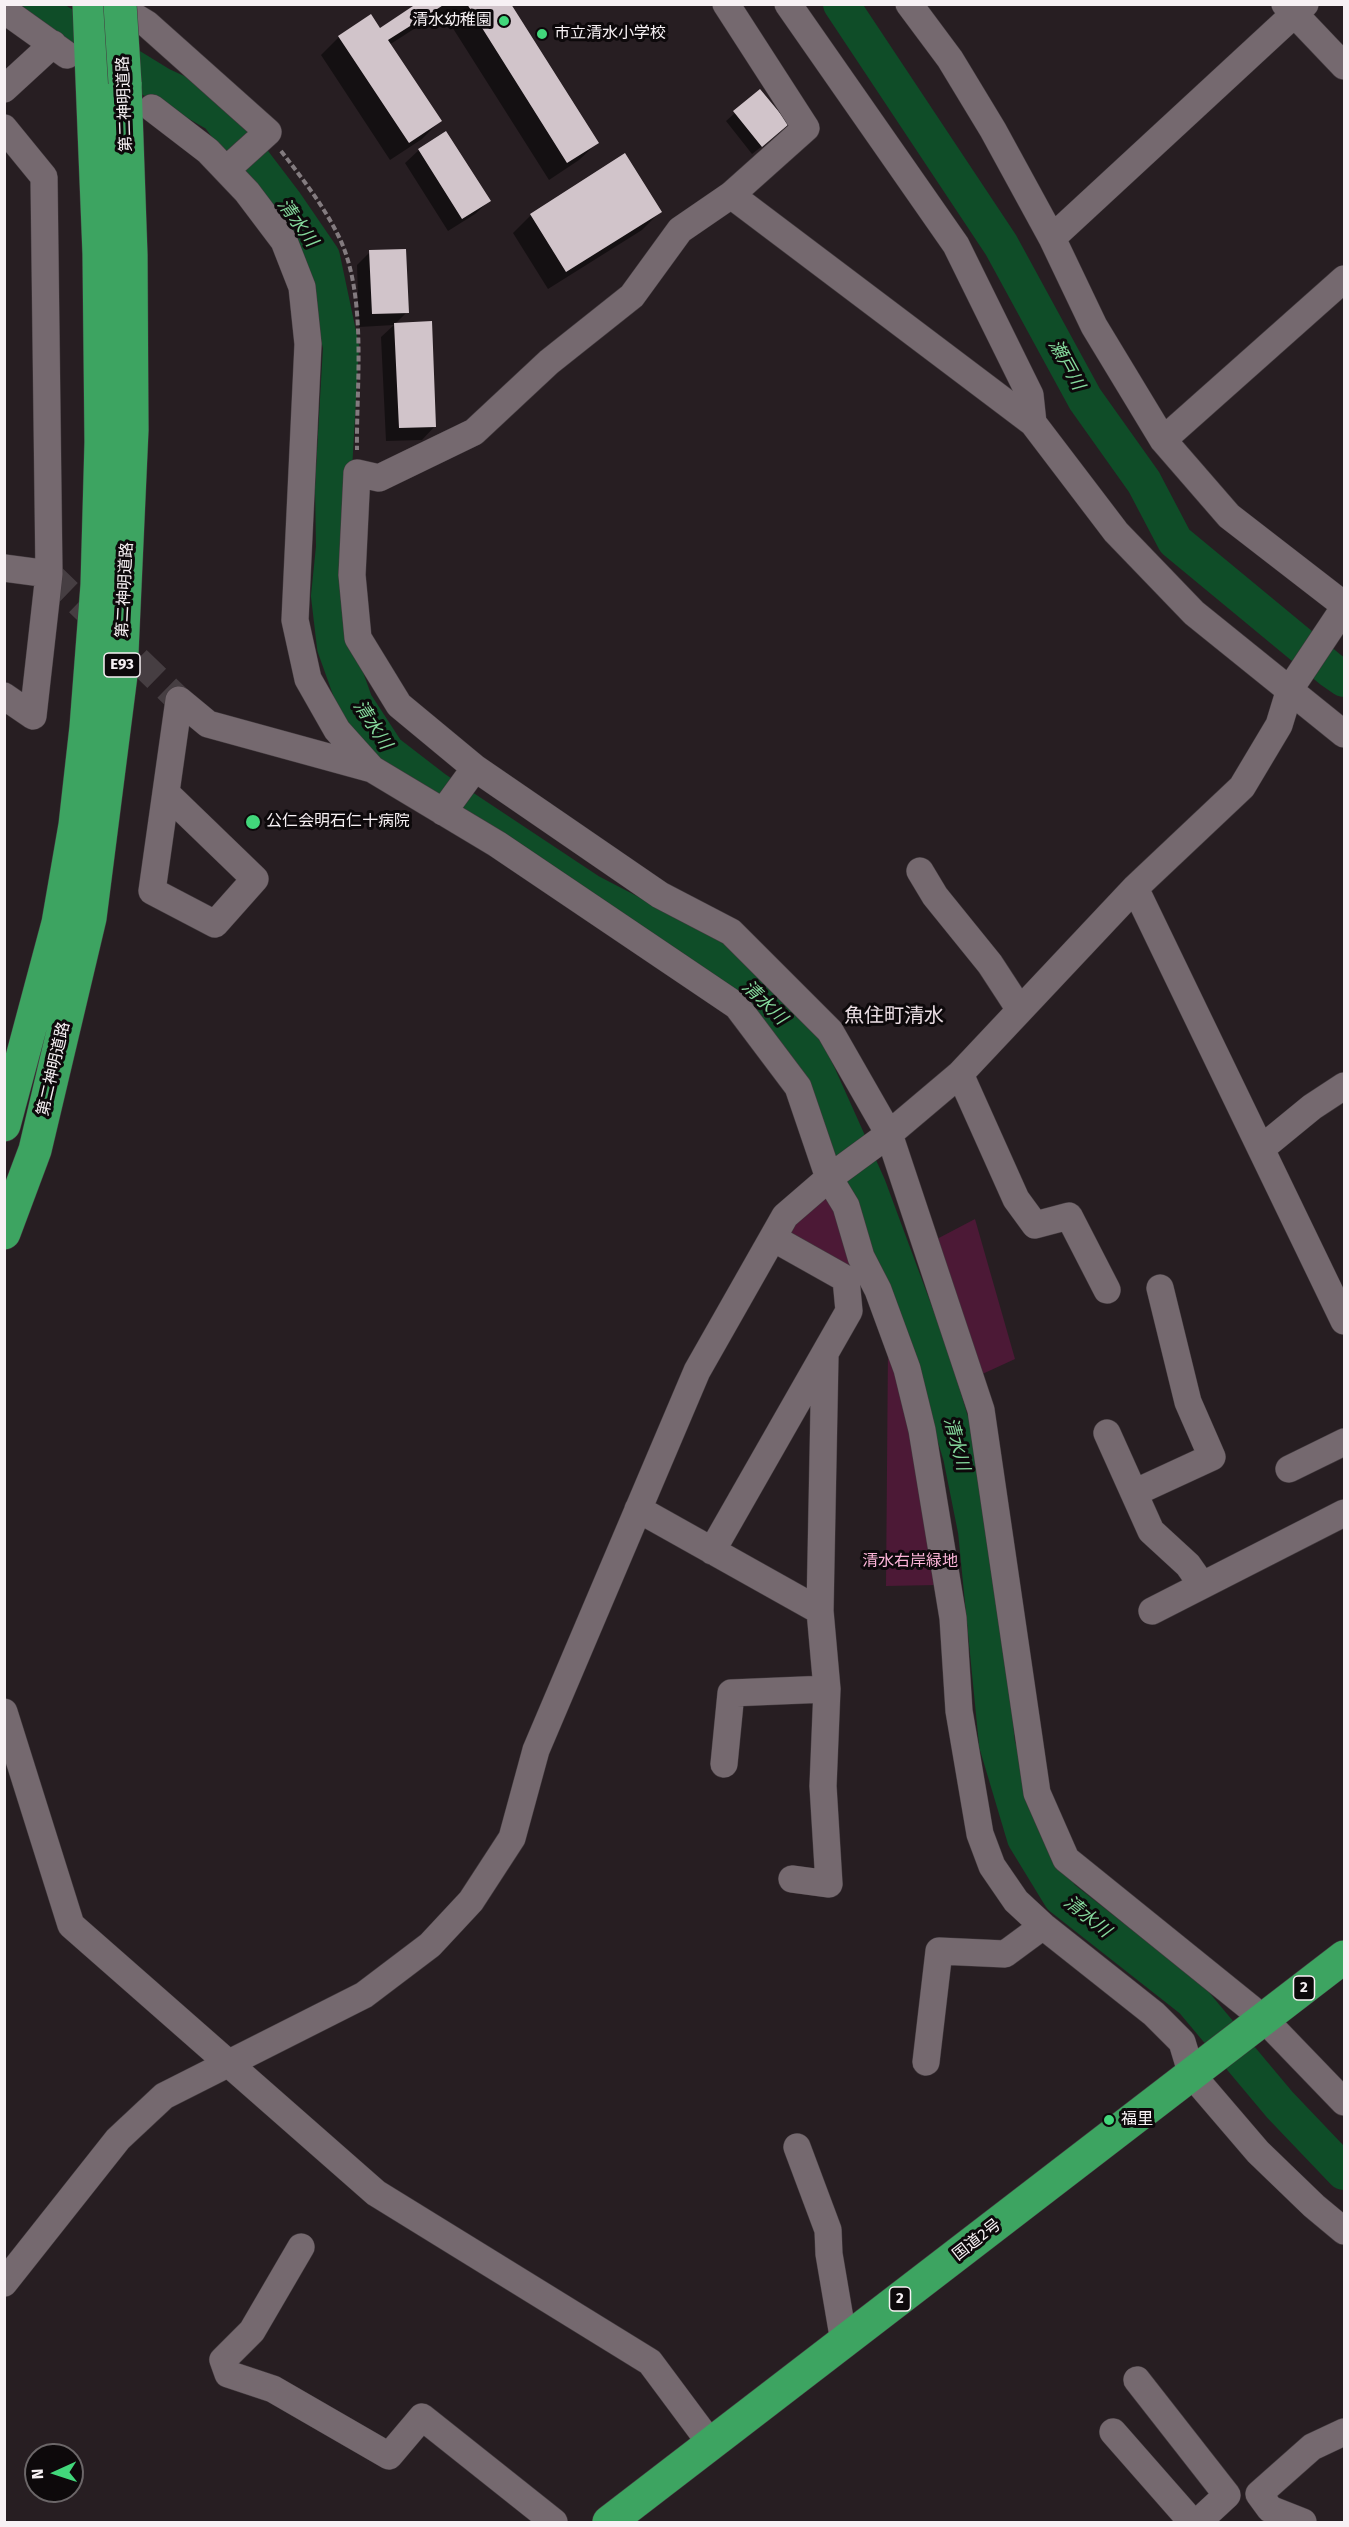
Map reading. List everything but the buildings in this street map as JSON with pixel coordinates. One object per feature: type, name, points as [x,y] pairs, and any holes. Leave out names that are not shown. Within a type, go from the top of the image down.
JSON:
[{"type":"highway","name":"第二神明道路","points":[[4,1125],[58,923],[75,825],[86,727],[97,585],[101,442],[99,254],[70,55],[89,4]]},
{"type":"highway","name":"第二神明道路","points":[[4,1233],[35,1150],[90,918],[121,675],[132,430],[131,255],[120,4]]},
{"type":"highway","name":"国道2号","points":[[609,2523],[1344,1957]]},
{"type":"street","points":[[114,4],[147,24],[268,132],[226,170]]},
{"type":"street","points":[[726,4],[806,128],[731,195],[680,230],[632,296],[549,362],[474,432],[378,478],[357,473],[352,575],[358,638],[399,705],[475,768],[660,895],[731,932],[830,1031],[889,1134],[981,1410],[1037,1793],[1066,1859],[1264,2019],[1344,2102]]},
{"type":"street","points":[[788,4],[956,245],[1029,395],[1033,423]]},
{"type":"street","points":[[4,2283],[118,2139],[164,2096],[364,1995],[430,1945],[471,1902],[512,1838],[536,1750],[697,1371],[785,1216],[829,1178],[889,1134],[960,1074],[1135,888],[1242,787],[1279,725],[1293,684],[1343,606],[1229,516],[1163,440],[1094,326],[1052,238],[993,130],[950,59],[909,4]]},
{"type":"street","points":[[1052,238],[1294,8],[1344,66]]},
{"type":"street","points":[[4,10],[70,55],[4,89]]},
{"type":"street","points":[[152,108],[208,151],[247,192],[285,241],[302,287],[308,344],[295,620],[308,679],[337,730],[372,769]]},
{"type":"street","points":[[4,128],[44,177],[49,574],[33,716],[4,696]]},
{"type":"street","points":[[731,195],[1033,423],[1116,532],[1194,613],[1293,684],[1344,734]]},
{"type":"street","points":[[1163,440],[1344,279]]},
{"type":"street","points":[[4,568],[49,574]]},
{"type":"street","points":[[166,793],[255,879],[215,924],[152,891],[179,700],[208,724],[372,769],[497,844],[737,1006],[798,1087],[829,1178],[846,1206],[861,1257],[878,1290],[908,1370],[922,1431],[952,1607],[959,1711],[980,1834],[992,1866],[1016,1901],[1043,1926],[1154,2014],[1182,2042],[1192,2075],[1258,2152],[1314,2206],[1344,2231]]},
{"type":"street","points":[[443,812],[475,768]]},
{"type":"street","points":[[920,871],[935,896],[990,964],[1020,1010]]},
{"type":"street","points":[[1135,888],[1342,1308]]},
{"type":"street","points":[[960,1074],[1016,1199],[1035,1225],[1069,1216],[1107,1290]]},
{"type":"street","points":[[1262,1148],[1312,1107],[1344,1086]]},
{"type":"street","points":[[712,1551],[849,1311],[846,1279],[773,1238]]},
{"type":"street","points":[[1134,1493],[1212,1457],[1188,1402],[1160,1288]]},
{"type":"street","points":[[792,1879],[829,1884],[823,1786],[827,1689],[820,1611],[825,1356]]},
{"type":"street","points":[[1107,1433],[1151,1531],[1188,1565],[1202,1585]]},
{"type":"street","points":[[1289,1469],[1344,1442]]},
{"type":"street","points":[[638,1509],[820,1611]]},
{"type":"street","points":[[1152,1611],[1344,1513]]},
{"type":"street","points":[[724,1764],[731,1693],[827,1689]]},
{"type":"street","points":[[4,1712],[71,1925],[376,2193],[650,2362],[711,2444]]},
{"type":"street","points":[[926,2062],[939,1951],[1005,1954],[1043,1926]]},
{"type":"street","points":[[797,2147],[828,2230],[829,2254],[844,2342]]},
{"type":"street","points":[[301,2247],[252,2331],[223,2360],[228,2374],[273,2389],[389,2456],[422,2417],[554,2523]]},
{"type":"street","points":[[1137,2380],[1227,2495]]},
{"type":"street","points":[[1113,2432],[1192,2523]]},
{"type":"street","points":[[1198,2523],[1227,2495],[1259,2494],[1311,2447],[1344,2432]]},
{"type":"street","points":[[1259,2494],[1270,2509],[1303,2523]]},
{"type":"path","points":[[268,132],[311,189],[339,237],[354,288],[359,376],[357,473]]},
{"type":"green space","points":[[828,1189],[852,1272],[790,1236],[789,1228]]},
{"type":"green space","points":[[975,1219],[1015,1359],[978,1376],[935,1240]]},
{"type":"green space","name":"清水右岸緑地","points":[[888,1346],[917,1447],[938,1585],[886,1586]]},
{"type":"waterway","name":"清水川","points":[[38,4],[52,18],[161,85],[218,115],[285,203],[322,257],[341,347],[333,487],[334,547],[329,596],[335,647],[355,703],[387,752],[435,789],[590,892],[717,958],[802,1039],[868,1186],[930,1353],[961,1456],[976,1531],[997,1744],[1025,1838],[1061,1897],[1192,2000],[1280,2105],[1344,2172]]},
{"type":"waterway","name":"瀬戸川","points":[[841,4],[1001,245],[1085,399],[1144,482],[1175,541],[1344,679]]},
{"type":"tunnel","points":[[49,574],[179,700]]},
{"type":"place","name":"清水幼稚園","points":[[504,21]]},
{"type":"place","name":"市立清水小学校","points":[[542,34]]},
{"type":"place","name":"公仁会明石仁十病院","points":[[253,822]]},
{"type":"place","name":"福里","points":[[1109,2120]]},
{"type":"district","name":"魚住町清水","points":[[894,1016]]}]
